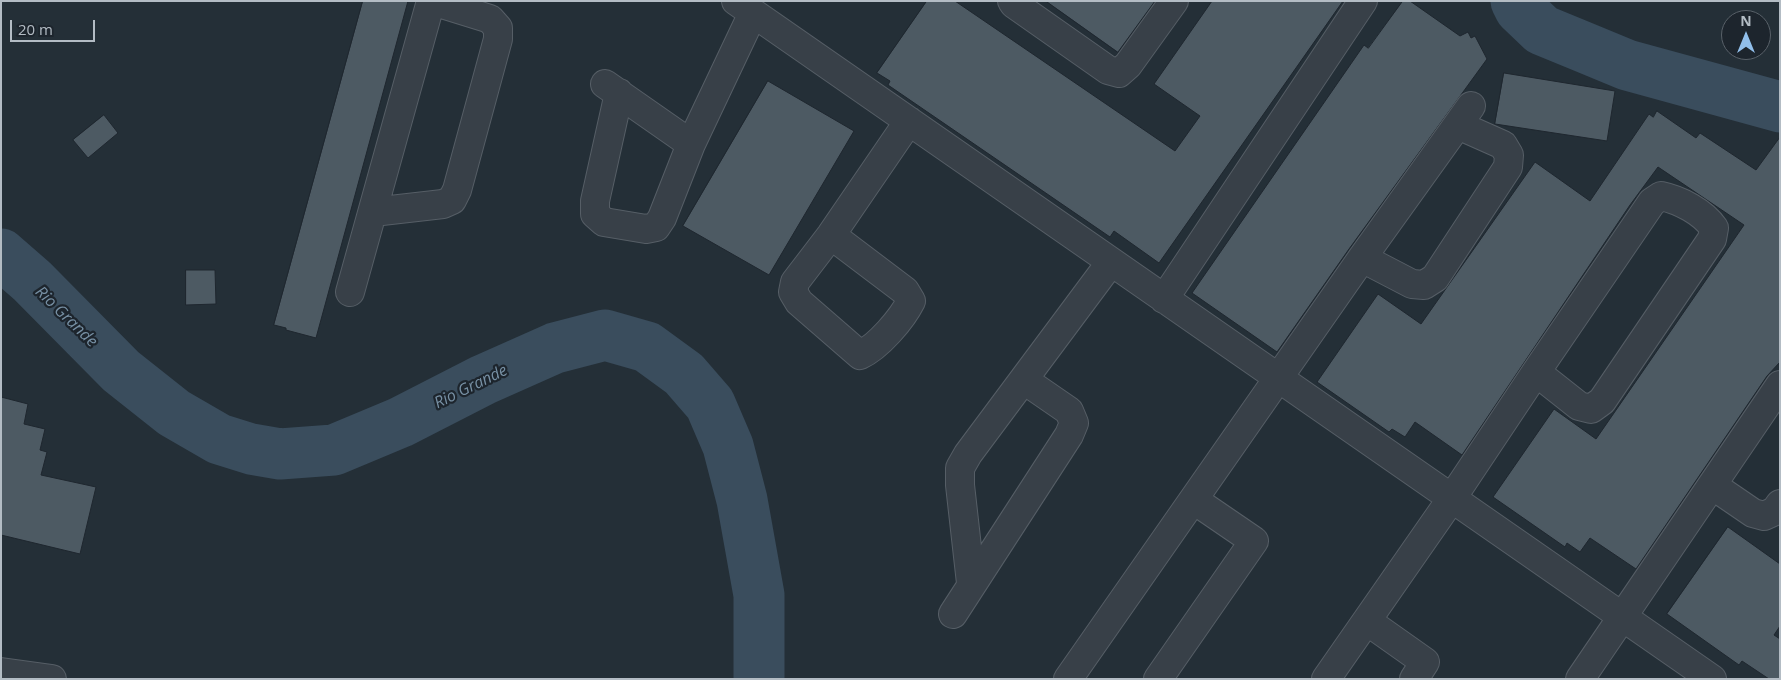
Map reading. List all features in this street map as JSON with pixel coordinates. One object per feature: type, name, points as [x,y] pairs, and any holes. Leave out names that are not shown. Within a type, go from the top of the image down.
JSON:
[{"type":"street","points":[[350,292],[431,1],[490,19],[498,28],[498,39],[460,180],[452,200],[443,204],[373,212]]},
{"type":"street","points":[[1012,1],[1108,70],[1118,72],[1128,65],[1174,1]]},
{"type":"street","points":[[1164,299],[1363,1]]},
{"type":"street","points":[[691,144],[612,88],[595,201],[595,214],[604,222],[646,229],[656,227],[662,218],[691,144],[744,7],[1712,679]]},
{"type":"street","points":[[1068,679],[1362,258],[1464,116],[1503,145],[1509,155],[1508,167],[1435,278],[1424,285],[1412,284],[1362,258]]},
{"type":"street","points":[[831,235],[908,121]]},
{"type":"street","points":[[1326,679],[1452,498],[1536,372],[1652,202],[1661,196],[1673,198],[1708,220],[1714,228],[1712,238],[1602,401],[1591,409],[1579,406],[1536,372]]},
{"type":"street","points":[[971,583],[960,486],[960,468],[968,454],[1111,262]]},
{"type":"street","points":[[953,614],[971,583],[1069,435],[1074,423],[1069,411],[1024,380]]},
{"type":"street","points":[[1580,679],[1780,385]]},
{"type":"street","points":[[1712,486],[1753,513],[1764,516],[1775,511],[1780,504]]},
{"type":"street","points":[[1158,679],[1254,541],[1194,500]]},
{"type":"street","points":[[1366,621],[1425,662],[1414,679]]},
{"type":"street","points":[[1,672],[52,679]]},
{"type":"building","points":[[363,1],[408,1],[316,338],[274,325]]},
{"type":"building","points":[[927,1],[955,1],[1175,151],[1200,116],[1154,84],[1212,1],[1343,1],[1159,263],[1114,231],[1110,237],[888,85],[890,81],[877,73]]},
{"type":"building","points":[[1046,1],[1155,1],[1118,52]]},
{"type":"building","points":[[1403,1],[1410,1],[1460,36],[1468,32],[1471,38],[1475,36],[1487,59],[1277,352],[1192,293],[1364,45],[1368,48]]},
{"type":"building","points":[[1504,73],[1615,91],[1607,141],[1495,124]]},
{"type":"building","points":[[768,81],[854,131],[769,275],[683,226]]},
{"type":"building","points":[[1657,111],[1696,138],[1700,133],[1756,170],[1780,137],[1780,362],[1767,376],[1636,569],[1590,538],[1580,552],[1567,543],[1565,547],[1493,497],[1554,409],[1596,439],[1744,225],[1658,167],[1630,205],[1462,455],[1415,422],[1405,437],[1392,429],[1389,432],[1317,382],[1378,294],[1421,324],[1535,162],[1590,201],[1649,114],[1653,117]]},
{"type":"building","points":[[104,115],[118,133],[88,158],[73,140]]},
{"type":"building","points":[[186,270],[215,270],[216,304],[186,305]]},
{"type":"building","points":[[1,397],[28,404],[24,424],[45,429],[40,450],[47,452],[41,475],[96,487],[80,554],[1,535]]},
{"type":"building","points":[[1728,527],[1780,564],[1780,626],[1774,635],[1780,639],[1780,679],[1769,679],[1742,661],[1739,665],[1667,614]]},
{"type":"waterway","points":[[1516,1],[1520,9],[1542,30],[1627,65],[1780,107]]},
{"type":"waterway","name":"Rio Grande","points":[[1,254],[32,281],[121,371],[174,413],[219,439],[251,449],[280,454],[334,450],[401,422],[483,380],[555,348],[605,335],[647,347],[684,374],[710,404],[728,446],[742,500],[759,595],[759,679]]}]
